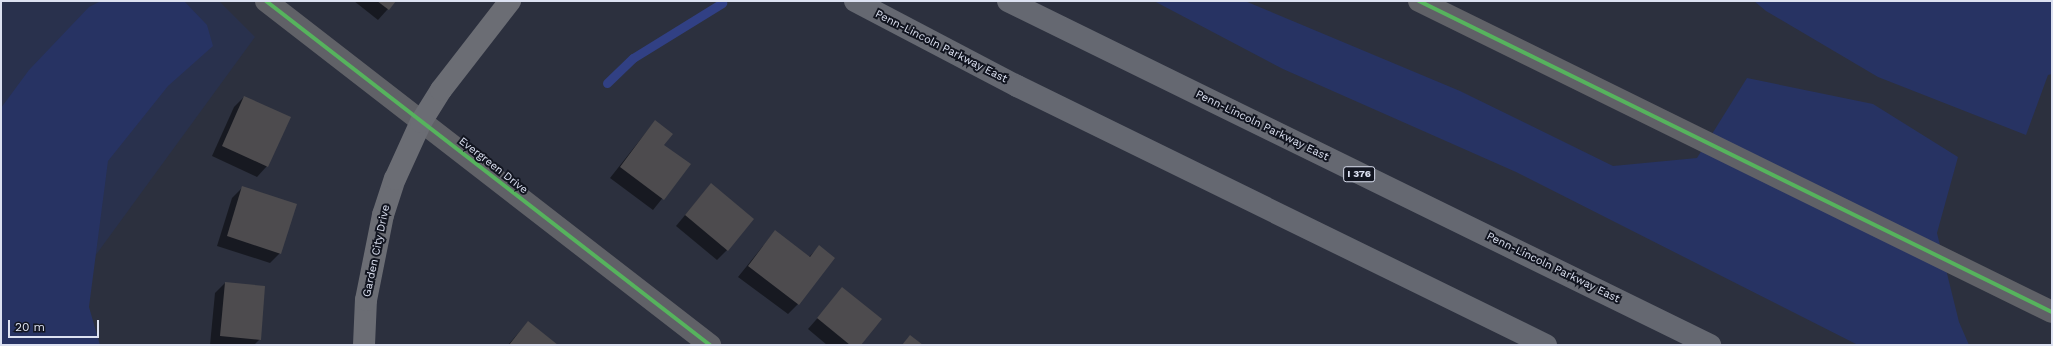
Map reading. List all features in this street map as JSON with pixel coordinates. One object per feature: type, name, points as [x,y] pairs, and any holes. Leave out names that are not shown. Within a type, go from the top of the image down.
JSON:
[{"type":"highway","name":"Penn-Lincoln Parkway East","points":[[854,1],[1017,86],[1546,345]]},
{"type":"highway","name":"Penn-Lincoln Parkway East","points":[[1008,1],[1710,345]]},
{"type":"street","name":"Evergreen Drive","points":[[266,1],[710,345]]},
{"type":"street","name":"Garden City Drive","points":[[364,345],[366,300],[383,215],[395,179],[421,122],[464,57],[510,1]]},
{"type":"street","points":[[1419,1],[2052,312]]},
{"type":"shaded area","points":[[1,1],[219,1],[255,37],[52,315],[1,306]]},
{"type":"shaded area","points":[[101,1],[184,1],[207,25],[213,46],[168,86],[108,161],[89,307],[100,345],[1,345],[1,108],[29,70],[89,7]]},
{"type":"shaded area","points":[[1154,1],[1245,1],[1460,91],[1613,166],[1697,158],[1747,78],[1873,104],[1958,157],[1937,233],[1959,322],[1969,345],[1858,345],[1516,172],[1283,69]]},
{"type":"shaded area","points":[[1754,1],[2052,1],[2052,74],[2048,75],[2026,135],[1878,77],[1766,11]]},
{"type":"building","points":[[377,1],[396,1],[389,10]]},
{"type":"building","points":[[244,96],[291,117],[268,167],[222,146]]},
{"type":"building","points":[[655,120],[673,134],[664,145],[691,164],[664,200],[620,167]]},
{"type":"building","points":[[711,183],[754,219],[728,251],[685,215]]},
{"type":"building","points":[[242,186],[297,204],[281,254],[227,236]]},
{"type":"building","points":[[775,230],[810,257],[819,245],[835,258],[799,305],[748,266]]},
{"type":"building","points":[[225,282],[265,286],[261,340],[220,336]]},
{"type":"building","points":[[842,287],[882,319],[861,345],[850,345],[817,318]]},
{"type":"building","points":[[528,321],[558,345],[509,345]]},
{"type":"building","points":[[910,335],[923,345],[902,345]]},
{"type":"waterway","points":[[607,83],[633,58],[722,3]]},
{"type":"cycle path","points":[[266,1],[710,345]]},
{"type":"cycle path","points":[[1419,1],[2052,312]]}]
